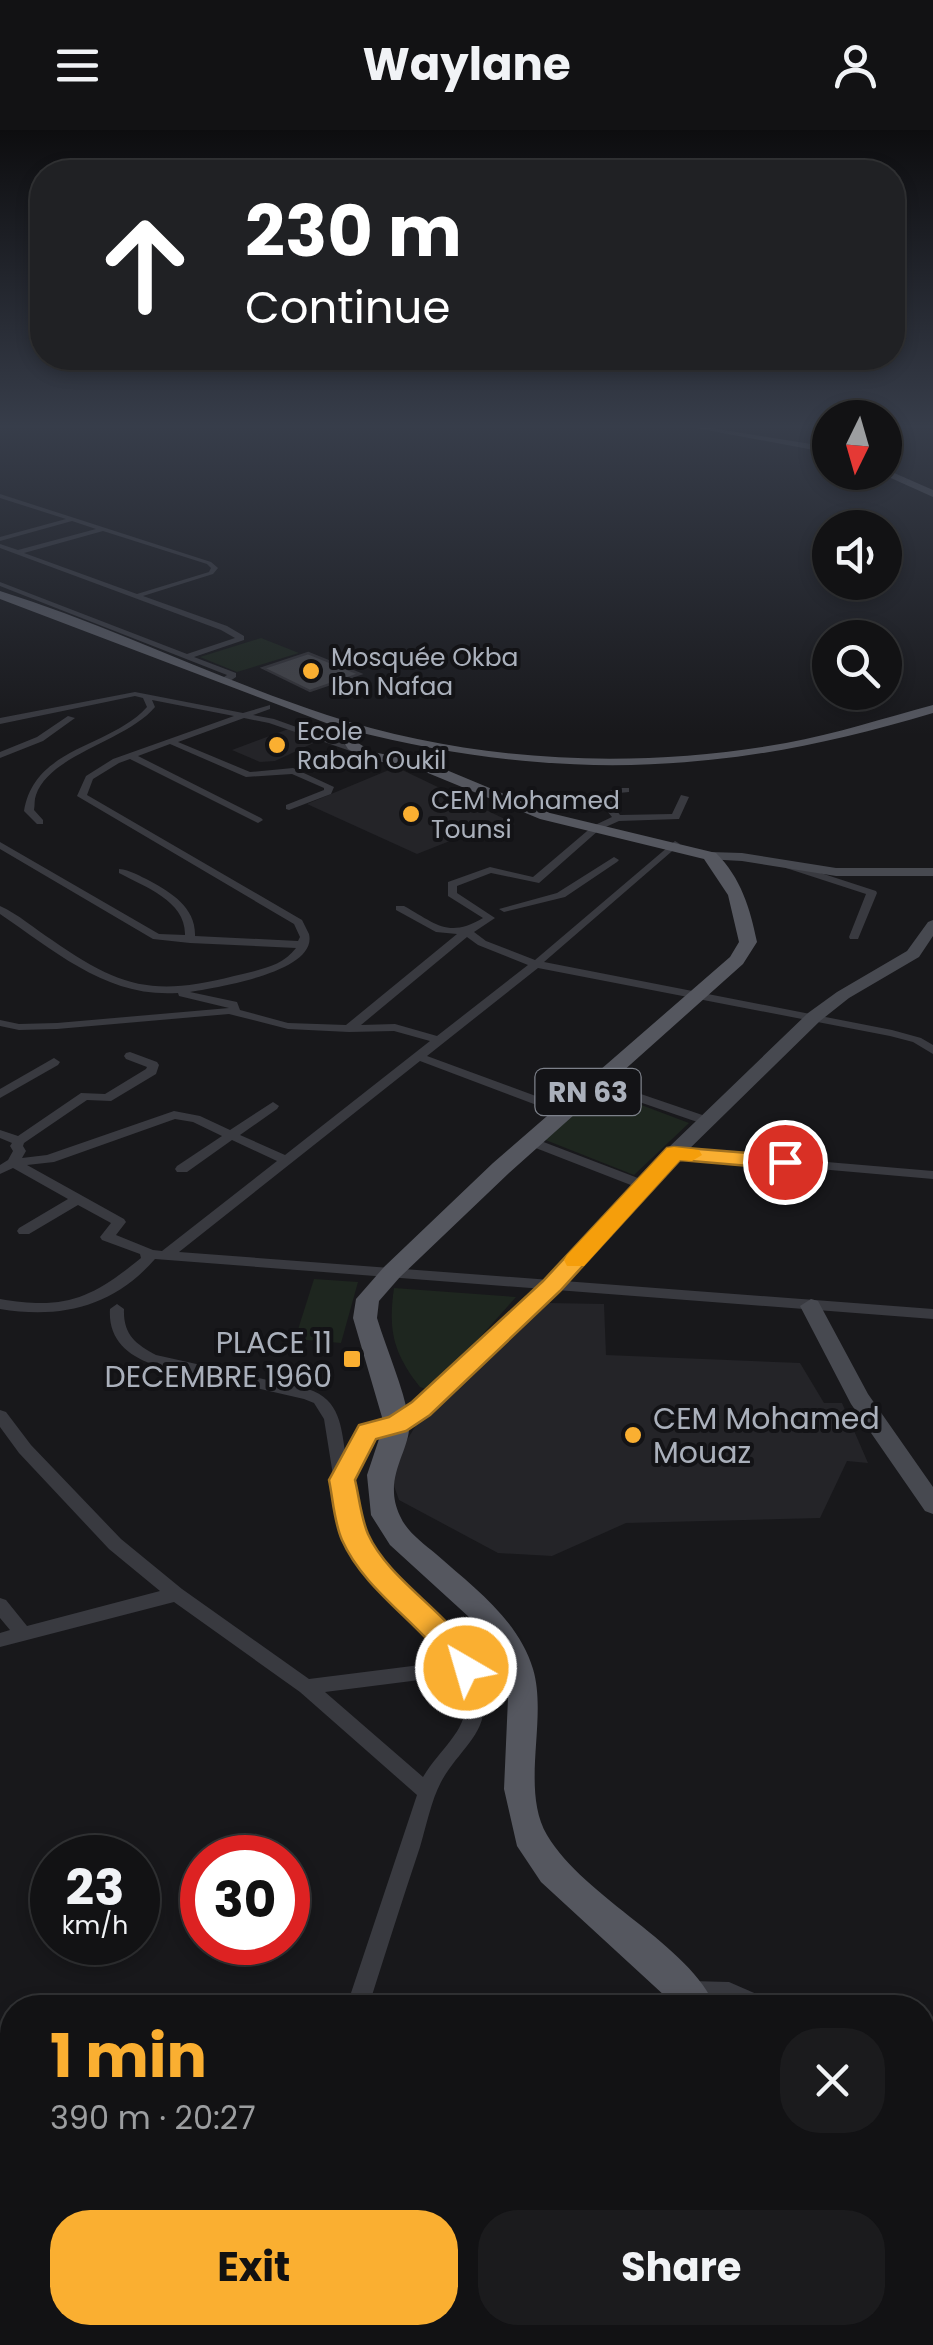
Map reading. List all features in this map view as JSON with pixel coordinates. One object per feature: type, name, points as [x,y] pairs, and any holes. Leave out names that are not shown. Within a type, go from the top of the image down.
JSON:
[{"type":"main road","points":[[0,596],[342,728],[352,746],[518,766],[651,771],[796,758],[858,746],[933,721]]},
{"type":"main road","points":[[0,603],[267,707],[342,728],[511,757],[666,763],[748,756],[819,744],[933,709]]},
{"type":"main road","points":[[371,748],[545,816],[675,844],[710,856],[742,856],[836,872],[933,872]]},
{"type":"main road","name":"RN 63","points":[[396,1424],[365,1318],[368,1299],[532,1142],[736,960],[748,942],[743,913],[723,868],[710,856]]},
{"type":"main road","points":[[688,1995],[553,1871],[529,1836],[520,1789],[523,1698],[518,1668],[491,1620],[400,1538],[385,1516],[380,1476],[396,1424],[421,1409],[551,1286],[674,1153],[814,1017],[843,994],[913,954],[933,924]]},
{"type":"main road","points":[[811,1306],[852,1382],[933,1505]]},
{"type":"main road","points":[[852,1382],[875,1402],[933,1482]]},
{"type":"street","points":[[1,546],[49,528]]},
{"type":"street","points":[[19,552],[105,529],[215,568],[211,574],[136,596]]},
{"type":"street","points":[[1,546],[224,628],[240,638],[189,656]]},
{"type":"street","points":[[0,584],[233,675],[224,680]]},
{"type":"street","points":[[0,721],[128,694],[292,726],[371,748]]},
{"type":"street","points":[[40,822],[29,811],[28,802],[42,776],[142,717],[151,707],[147,698]]},
{"type":"street","points":[[0,756],[40,739],[72,718],[87,702]]},
{"type":"street","points":[[169,991],[276,969],[295,958],[304,945],[306,932],[298,922],[82,796],[85,784],[96,772],[129,754],[267,707]]},
{"type":"street","points":[[59,708],[72,718]]},
{"type":"street","points":[[172,742],[249,775],[293,770],[329,787],[328,792],[289,806]]},
{"type":"street","points":[[129,754],[258,820]]},
{"type":"street","points":[[617,818],[612,811],[614,791],[626,790]]},
{"type":"street","points":[[348,1029],[467,932],[504,909],[596,828],[617,818],[676,817],[684,797]]},
{"type":"street","points":[[167,1254],[536,964],[675,844]]},
{"type":"street","points":[[0,845],[148,933],[190,940],[304,945]]},
{"type":"street","points":[[504,909],[561,895],[614,860]]},
{"type":"street","points":[[789,866],[872,893],[854,938]]},
{"type":"street","points":[[490,918],[452,894],[452,884],[490,870],[535,881]]},
{"type":"street","points":[[122,871],[184,909],[191,921],[190,940]]},
{"type":"street","points":[[400,908],[440,930],[467,932],[482,943],[536,964],[814,1017],[917,1040],[933,1050]]},
{"type":"street","points":[[0,909],[115,982],[233,1004],[236,1011]]},
{"type":"street","points":[[0,1022],[19,1028],[236,1011],[288,1026],[395,1028],[438,1040]]},
{"type":"street","points":[[7,1166],[20,1151],[16,1146],[19,1141],[85,1096],[107,1098],[152,1070],[153,1065],[130,1056]]},
{"type":"street","points":[[419,1056],[567,1112]]},
{"type":"street","points":[[0,1094],[54,1062]]},
{"type":"street","points":[[598,1083],[710,1122]]},
{"type":"street","points":[[182,1168],[272,1106]]},
{"type":"street","points":[[7,1166],[48,1160],[174,1115],[196,1119],[285,1160]]},
{"type":"street","points":[[0,1134],[19,1141]]},
{"type":"street","points":[[532,1142],[646,1186]]},
{"type":"street","points":[[674,1153],[933,1175]]},
{"type":"street","points":[[7,1166],[119,1222],[107,1237],[149,1254],[933,1314]]},
{"type":"street","points":[[24,1232],[78,1199]]},
{"type":"street","points":[[0,1304],[47,1310],[88,1302],[120,1284],[149,1254]]},
{"type":"street","points":[[116,1308],[117,1330],[136,1352],[319,1399],[332,1418],[348,1520],[366,1555],[447,1639],[466,1668],[474,1692],[475,1717],[464,1738],[439,1767],[428,1793],[361,1995]]},
{"type":"street","points":[[0,1416],[25,1449],[115,1544],[176,1594],[306,1687],[428,1793]]},
{"type":"street","points":[[342,1480],[368,1432],[396,1424]]},
{"type":"street","points":[[0,1640],[176,1594]]},
{"type":"street","points":[[0,1604],[23,1634]]},
{"type":"street","points":[[306,1687],[466,1668]]},
{"type":"street","points":[[700,1995],[708,1989],[735,1995]]},
{"type":"shaded area","points":[[261,638],[299,653],[237,672],[200,657]]},
{"type":"shaded area","name":"Ecole Rabah Oukil","points":[[291,728],[320,740],[275,761],[260,762],[232,750]]},
{"type":"shaded area","name":"CEM Mohamed Tounsi","points":[[396,767],[515,824],[487,838],[470,833],[417,854],[307,804]]},
{"type":"shaded area","points":[[599,1089],[689,1123],[634,1175],[543,1139]]},
{"type":"shaded area","points":[[314,1279],[358,1282],[341,1343],[295,1339]]},
{"type":"shaded area","points":[[394,1288],[516,1297],[432,1391],[420,1387],[398,1352],[392,1329]]},
{"type":"shaded area","name":"CEM Mohamed Mouaz","points":[[549,1303],[604,1304],[606,1355],[800,1363],[824,1403],[842,1403],[868,1463],[847,1461],[820,1518],[626,1523],[552,1556],[498,1553],[399,1500],[392,1480],[402,1448],[418,1422]]},
{"type":"building","name":"Mosquée Okba Ibn Nafaa","points":[[308,653],[360,674],[310,691],[263,668]]},
{"type":"slow traffic","points":[[576,1260],[674,1153],[692,1155]]},
{"type":"place","name":"Mosquée Okba Ibn Nafaa","points":[[311,671]]},
{"type":"place","name":"Ecole Rabah Oukil","points":[[277,745]]},
{"type":"place","name":"CEM Mohamed Tounsi","points":[[411,814]]},
{"type":"place","name":"PLACE 11 DECEMBRE 1960","points":[[352,1359]]},
{"type":"place","name":"CEM Mohamed Mouaz","points":[[633,1435]]},
{"type":"route","points":[[466,1668],[454,1648],[380,1571],[355,1538],[342,1480],[361,1440],[368,1432],[396,1424],[421,1409],[551,1286],[674,1153],[785,1162]]}]
